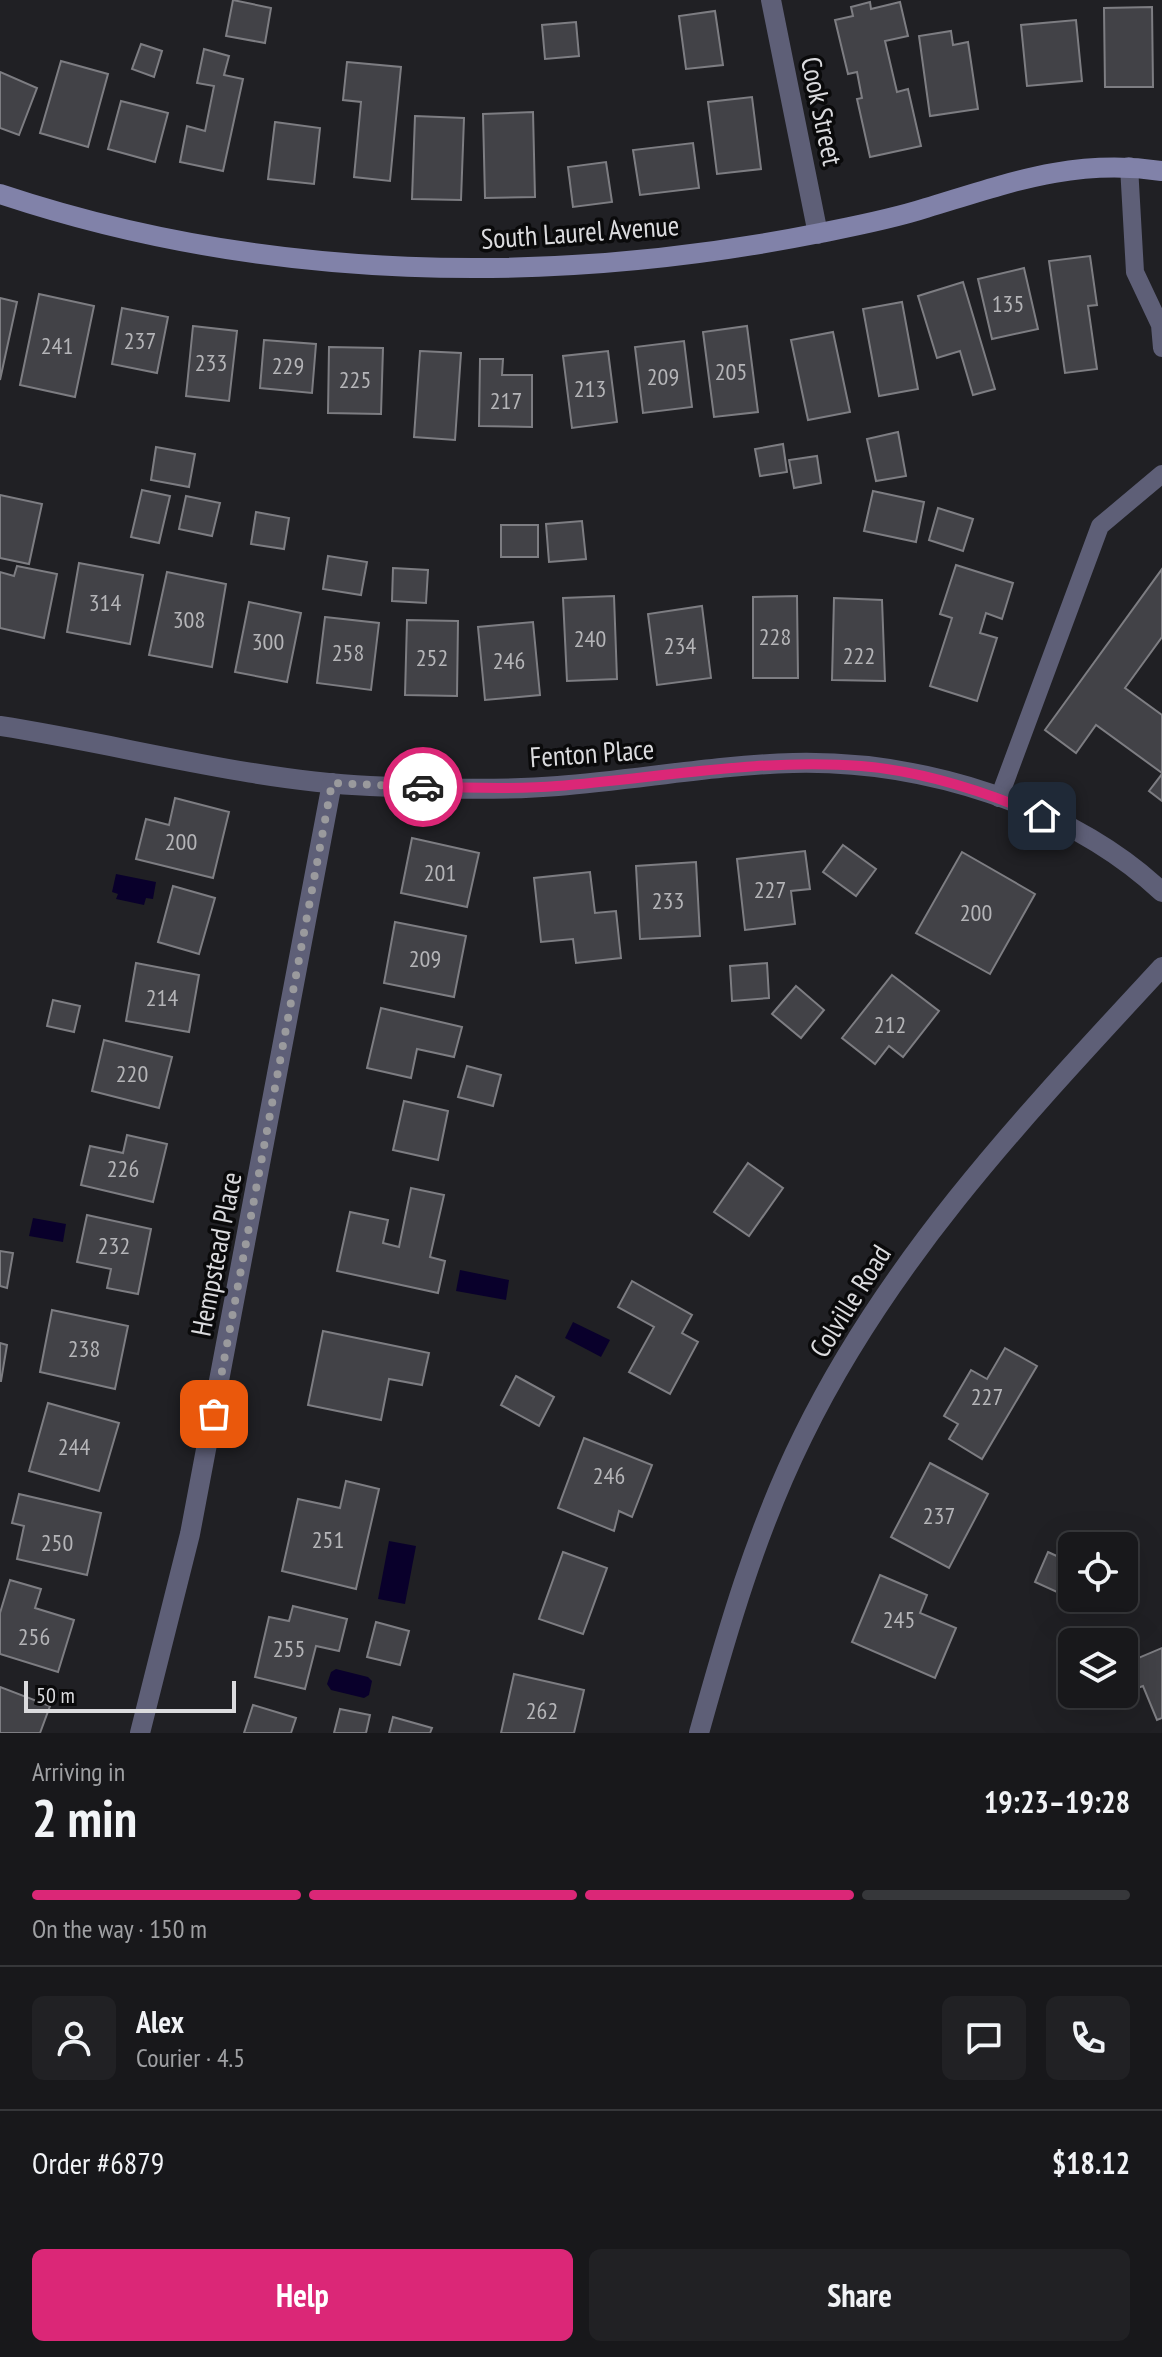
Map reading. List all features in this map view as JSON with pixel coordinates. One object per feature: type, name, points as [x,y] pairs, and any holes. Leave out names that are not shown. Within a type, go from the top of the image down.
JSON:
[{"type":"street","name":"Cook Street","points":[[771,0],[818,234]]},
{"type":"street","name":"South Laurel Avenue","points":[[0,194],[152,234],[318,261],[402,268],[531,270],[625,263],[818,234],[922,210],[1027,175],[1078,167],[1129,166],[1162,171]]},
{"type":"street","name":"Fenton Place","points":[[0,726],[332,783],[554,786],[793,763],[899,772],[999,798],[1063,825],[1122,859],[1162,892]]},
{"type":"street","name":"Hempstead Place","points":[[140,1733],[190,1534],[332,783]]},
{"type":"street","name":"Colville Road","points":[[699,1733],[727,1631],[763,1528],[803,1437],[851,1348],[906,1263],[980,1167],[1162,967]]},
{"type":"lane","points":[[1129,166],[1135,272],[1160,325],[1162,348]]},
{"type":"lane","points":[[999,798],[1100,526],[1162,474]]},
{"type":"shaded area","points":[[116,874],[156,882],[153,899],[146,898],[144,905],[116,899],[118,894],[112,892]]},
{"type":"shaded area","points":[[33,1218],[66,1224],[63,1242],[29,1236]]},
{"type":"shaded area","points":[[460,1270],[509,1280],[506,1300],[456,1291]]},
{"type":"shaded area","points":[[573,1322],[610,1340],[601,1357],[565,1338]]},
{"type":"shaded area","points":[[389,1541],[416,1546],[405,1604],[378,1599]]},
{"type":"shaded area","points":[[336,1669],[368,1677],[372,1681],[369,1695],[364,1698],[331,1690],[327,1684],[331,1672]]},
{"type":"building","points":[[233,0],[271,8],[265,43],[226,36]]},
{"type":"building","points":[[870,2],[871,9],[900,2],[908,36],[885,41],[897,92],[908,89],[921,146],[870,157],[857,99],[862,98],[857,72],[848,74],[835,20],[853,16],[851,7]]},
{"type":"building","points":[[1152,7],[1153,87],[1105,87],[1104,8]]},
{"type":"building","points":[[715,11],[723,65],[686,69],[679,16]]},
{"type":"building","points":[[1076,20],[1082,81],[1027,86],[1021,25]]},
{"type":"building","points":[[576,22],[579,56],[545,59],[542,25]]},
{"type":"building","points":[[951,31],[953,45],[968,42],[978,109],[930,116],[919,36]]},
{"type":"building","points":[[141,44],[162,51],[154,77],[132,69]]},
{"type":"building","points":[[204,49],[229,56],[224,75],[243,79],[223,171],[180,162],[187,126],[205,131],[214,86],[197,83]]},
{"type":"building","points":[[61,61],[108,74],[88,147],[40,133]]},
{"type":"building","points":[[347,62],[401,67],[390,181],[354,177],[361,102],[343,100]]},
{"type":"building","points":[[0,72],[37,88],[19,135],[0,128]]},
{"type":"building","points":[[752,97],[761,169],[717,174],[708,102]]},
{"type":"building","points":[[121,101],[168,113],[155,162],[108,149]]},
{"type":"building","points":[[533,112],[535,197],[485,198],[483,114]]},
{"type":"building","points":[[415,116],[464,118],[461,200],[412,199]]},
{"type":"building","points":[[275,122],[320,128],[314,184],[268,179]]},
{"type":"building","points":[[693,143],[699,188],[640,195],[633,150]]},
{"type":"building","points":[[606,162],[612,202],[573,207],[568,167]]},
{"type":"building","points":[[1090,256],[1097,305],[1088,306],[1097,369],[1065,373],[1049,261]]},
{"type":"building","points":[[1024,268],[1038,329],[992,339],[978,279]]},
{"type":"building","points":[[963,282],[995,389],[973,395],[960,351],[937,358],[918,296]]},
{"type":"building","points":[[39,294],[94,306],[75,397],[20,385]]},
{"type":"building","points":[[0,298],[17,302],[0,380]]},
{"type":"building","points":[[902,302],[918,389],[879,396],[863,309]]},
{"type":"building","points":[[122,308],[168,317],[157,373],[112,364]]},
{"type":"building","points":[[193,326],[237,331],[229,401],[186,396]]},
{"type":"building","points":[[747,326],[758,412],[714,417],[703,332]]},
{"type":"building","points":[[833,332],[850,412],[808,420],[791,340]]},
{"type":"building","points":[[264,340],[316,344],[312,393],[260,388]]},
{"type":"building","points":[[684,341],[692,407],[643,413],[635,347]]},
{"type":"building","points":[[329,347],[383,348],[381,414],[328,413]]},
{"type":"building","points":[[420,351],[461,353],[455,440],[414,437]]},
{"type":"building","points":[[608,351],[617,422],[572,428],[563,356]]},
{"type":"building","points":[[480,359],[503,359],[502,375],[532,375],[532,427],[479,426]]},
{"type":"building","points":[[898,432],[906,476],[876,481],[867,439]]},
{"type":"building","points":[[783,444],[787,472],[760,476],[755,449]]},
{"type":"building","points":[[156,447],[195,454],[189,487],[151,480]]},
{"type":"building","points":[[817,456],[821,483],[794,488],[789,460]]},
{"type":"building","points":[[142,490],[170,496],[159,543],[131,537]]},
{"type":"building","points":[[873,491],[924,502],[916,542],[864,531]]},
{"type":"building","points":[[0,495],[42,504],[29,564],[0,558]]},
{"type":"building","points":[[186,496],[220,503],[212,536],[179,529]]},
{"type":"building","points":[[938,508],[973,519],[963,551],[929,540]]},
{"type":"building","points":[[256,512],[289,518],[284,549],[251,544]]},
{"type":"building","points":[[582,521],[586,559],[549,562],[546,524]]},
{"type":"building","points":[[501,525],[538,525],[538,557],[501,557]]},
{"type":"building","points":[[328,556],[367,562],[361,595],[323,589]]},
{"type":"building","points":[[79,563],[143,575],[130,644],[67,632]]},
{"type":"building","points":[[956,565],[1013,583],[1002,619],[986,613],[980,633],[997,638],[977,701],[930,686],[952,618],[940,614]]},
{"type":"building","points":[[17,566],[57,574],[44,638],[0,628],[0,572],[14,576]]},
{"type":"building","points":[[393,568],[428,570],[426,603],[392,601]]},
{"type":"building","points":[[1162,569],[1162,637],[1125,688],[1162,715],[1162,773],[1096,725],[1076,753],[1045,730]]},
{"type":"building","points":[[167,572],[226,584],[212,667],[149,655]]},
{"type":"building","points":[[614,596],[617,679],[567,681],[563,598]]},
{"type":"building","points":[[797,596],[798,678],[753,678],[753,597]]},
{"type":"building","points":[[834,598],[882,600],[885,681],[832,680]]},
{"type":"building","points":[[249,602],[301,613],[287,682],[235,672]]},
{"type":"building","points":[[702,606],[711,678],[657,685],[648,614]]},
{"type":"building","points":[[325,617],[379,623],[371,690],[317,683]]},
{"type":"building","points":[[407,620],[458,621],[457,696],[405,695]]},
{"type":"building","points":[[533,622],[540,695],[485,700],[478,627]]},
{"type":"building","points":[[1162,774],[1162,801],[1149,791]]},
{"type":"building","points":[[175,798],[229,812],[213,878],[136,859],[146,819],[169,825]]},
{"type":"building","points":[[412,838],[479,853],[467,907],[401,893]]},
{"type":"building","points":[[843,845],[876,869],[856,896],[823,872]]},
{"type":"building","points":[[805,851],[810,889],[791,891],[795,924],[745,930],[737,859]]},
{"type":"building","points":[[962,852],[1035,894],[990,974],[916,933]]},
{"type":"building","points":[[696,862],[700,936],[640,939],[636,866]]},
{"type":"building","points":[[590,872],[595,913],[616,911],[621,958],[576,963],[573,939],[541,942],[534,878]]},
{"type":"building","points":[[173,886],[215,898],[199,954],[158,942]]},
{"type":"building","points":[[395,922],[466,936],[454,997],[384,983]]},
{"type":"building","points":[[136,963],[199,975],[189,1032],[126,1021]]},
{"type":"building","points":[[767,963],[769,998],[732,1001],[730,966]]},
{"type":"building","points":[[892,975],[939,1011],[903,1057],[889,1046],[875,1064],[842,1038]]},
{"type":"building","points":[[796,986],[824,1010],[801,1038],[772,1014]]},
{"type":"building","points":[[53,1000],[80,1006],[74,1032],[47,1026]]},
{"type":"building","points":[[381,1008],[462,1027],[454,1057],[417,1049],[411,1078],[367,1068]]},
{"type":"building","points":[[104,1040],[172,1057],[159,1108],[92,1091]]},
{"type":"building","points":[[467,1066],[501,1075],[493,1106],[458,1097]]},
{"type":"building","points":[[404,1101],[448,1111],[438,1160],[393,1150]]},
{"type":"building","points":[[127,1135],[167,1144],[153,1202],[81,1185],[90,1146],[123,1153]]},
{"type":"building","points":[[748,1163],[783,1188],[749,1236],[714,1212]]},
{"type":"building","points":[[411,1188],[444,1195],[430,1257],[445,1261],[438,1293],[337,1271],[350,1212],[388,1220],[383,1243],[399,1247]]},
{"type":"building","points":[[87,1215],[151,1229],[138,1294],[107,1288],[111,1269],[77,1262]]},
{"type":"building","points":[[0,1251],[13,1253],[7,1288],[0,1286]]},
{"type":"building","points":[[632,1281],[692,1315],[682,1333],[698,1342],[670,1394],[629,1372],[654,1327],[618,1307]]},
{"type":"building","points":[[52,1310],[128,1326],[115,1389],[40,1372]]},
{"type":"building","points":[[323,1331],[429,1353],[422,1385],[389,1379],[381,1420],[308,1405]]},
{"type":"building","points":[[0,1343],[7,1345],[1,1381],[0,1381]]},
{"type":"building","points":[[1005,1348],[1037,1366],[982,1459],[949,1439],[958,1424],[944,1416],[971,1370],[987,1379]]},
{"type":"building","points":[[516,1376],[554,1397],[539,1426],[501,1405]]},
{"type":"building","points":[[48,1403],[119,1423],[99,1491],[29,1471]]},
{"type":"building","points":[[584,1438],[652,1465],[632,1517],[619,1511],[614,1531],[558,1508]]},
{"type":"building","points":[[930,1463],[988,1494],[949,1568],[891,1537]]},
{"type":"building","points":[[346,1481],[379,1489],[356,1589],[282,1571],[298,1499],[340,1508]]},
{"type":"building","points":[[19,1494],[101,1513],[87,1575],[17,1559],[24,1526],[12,1523]]},
{"type":"building","points":[[563,1552],[607,1568],[583,1634],[539,1619]]},
{"type":"building","points":[[1048,1552],[1058,1557],[1058,1592],[1035,1582]]},
{"type":"building","points":[[880,1575],[927,1595],[920,1613],[956,1628],[935,1678],[852,1642]]},
{"type":"building","points":[[10,1580],[41,1589],[35,1608],[74,1620],[58,1672],[0,1654],[0,1613]]},
{"type":"building","points":[[293,1606],[347,1619],[339,1651],[316,1646],[305,1689],[255,1677],[269,1617],[289,1621]]},
{"type":"building","points":[[376,1622],[409,1631],[400,1665],[367,1657]]},
{"type":"building","points":[[1162,1648],[1162,1718],[1157,1720],[1143,1686],[1138,1688],[1138,1658]]},
{"type":"building","points":[[514,1674],[584,1690],[574,1733],[501,1733]]},
{"type":"building","points":[[0,1687],[50,1706],[40,1733],[0,1733]]},
{"type":"building","points":[[253,1705],[296,1718],[291,1733],[244,1733]]},
{"type":"building","points":[[340,1709],[370,1715],[366,1733],[334,1733]]},
{"type":"building","points":[[393,1717],[432,1728],[430,1733],[389,1733]]},
{"type":"way so far","points":[[214,1414],[332,783],[423,787]]},
{"type":"route","points":[[423,787],[554,786],[793,763],[863,766],[932,778],[999,798],[1042,816]]}]
